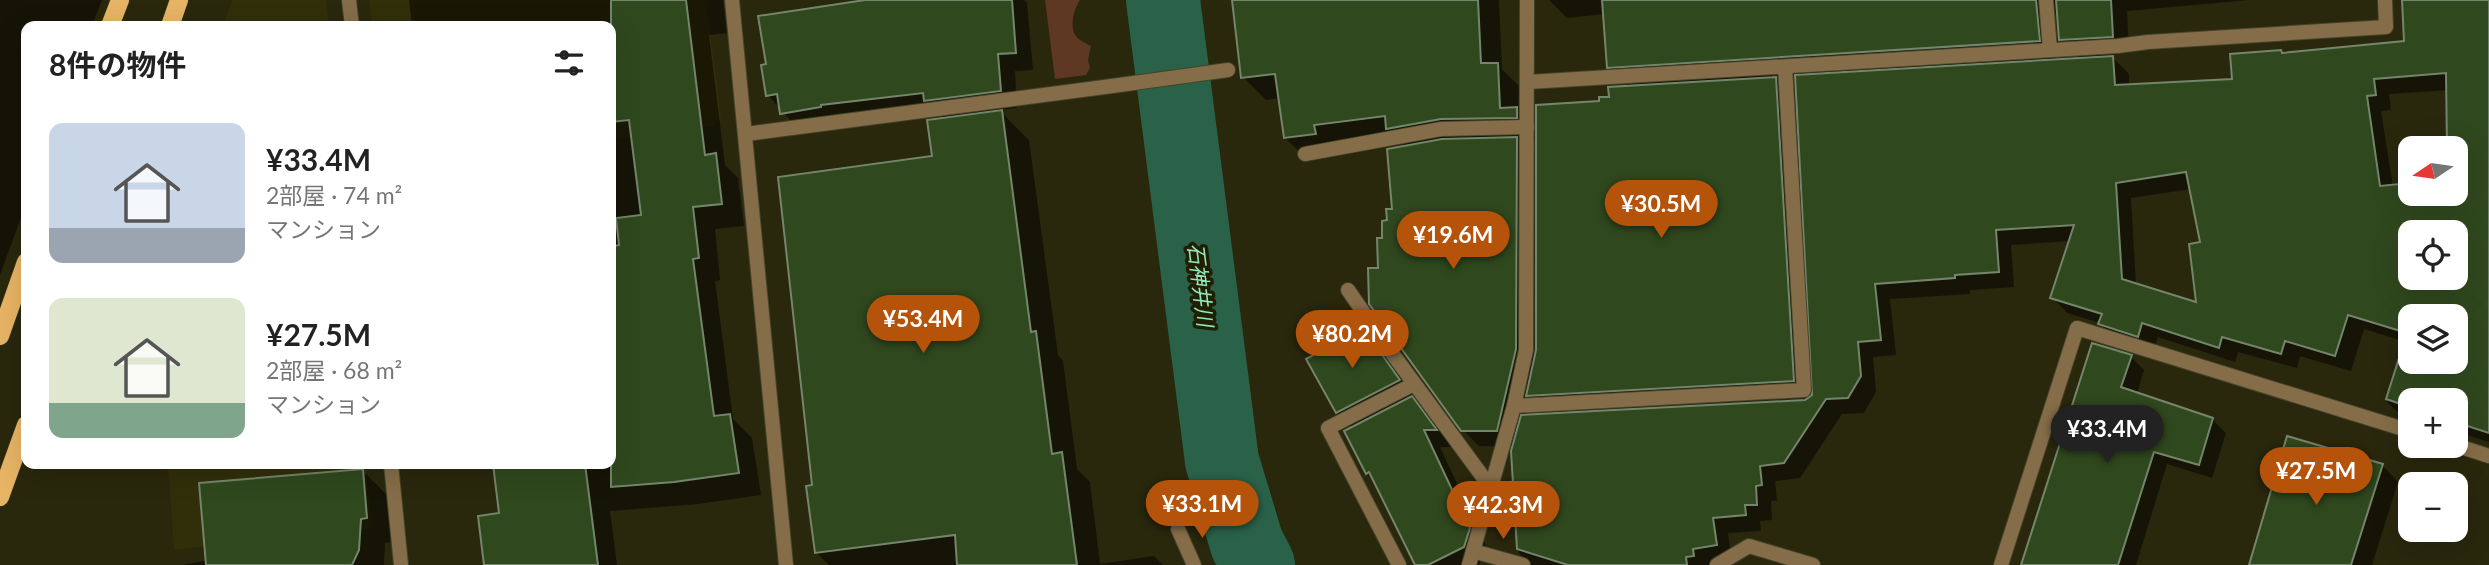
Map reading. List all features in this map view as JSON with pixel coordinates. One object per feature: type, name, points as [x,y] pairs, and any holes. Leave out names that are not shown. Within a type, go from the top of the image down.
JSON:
[{"type":"main road","points":[[112,21],[120,0]]},
{"type":"main road","points":[[172,21],[179,0]]},
{"type":"main road","points":[[0,336],[21,276]]},
{"type":"main road","points":[[0,497],[21,439]]},
{"type":"street","points":[[349,0],[351,21]]},
{"type":"street","points":[[732,0],[786,565]]},
{"type":"street","points":[[1523,565],[1471,558],[1514,406],[1526,350],[1527,0]]},
{"type":"street","points":[[2046,0],[2050,50]]},
{"type":"street","points":[[1528,82],[2386,27],[2385,0]]},
{"type":"street","points":[[1514,406],[1804,390],[1785,66]]},
{"type":"street","points":[[746,134],[1224,70]]},
{"type":"street","points":[[1305,154],[1441,129],[1527,127]]},
{"type":"street","points":[[1348,290],[1491,488]]},
{"type":"street","points":[[2001,565],[2077,328],[2398,427]]},
{"type":"street","points":[[1399,565],[1328,428],[1414,384]]},
{"type":"street","points":[[2468,449],[2489,456]]},
{"type":"street","points":[[391,469],[401,565]]},
{"type":"street","points":[[1178,529],[1194,565]]},
{"type":"street","points":[[1717,565],[1749,546],[1813,565]]},
{"type":"shaded area","points":[[232,0],[326,0],[328,21],[225,21]]},
{"type":"shaded area","points":[[369,0],[706,0],[721,118],[713,126],[616,139],[616,21],[371,21]]},
{"type":"shaded area","points":[[1045,0],[1080,0],[1074,13],[1073,27],[1077,38],[1091,46],[1088,60],[1090,68],[1086,75],[1055,79]]},
{"type":"shaded area","points":[[168,469],[366,469],[371,528],[174,550]]},
{"type":"building","points":[[611,0],[686,0],[705,155],[716,153],[722,204],[693,207],[699,258],[693,259],[714,416],[730,414],[739,473],[611,487],[611,469],[616,469],[616,246],[619,245],[616,218],[641,215],[629,120],[616,121],[616,21],[611,21]]},
{"type":"building","points":[[865,0],[1012,0],[1016,53],[998,54],[1001,91],[924,101],[923,93],[821,105],[780,114],[777,94],[766,96],[761,65],[766,64],[758,16]]},
{"type":"building","points":[[1232,0],[1478,0],[1481,63],[1498,63],[1500,108],[1517,107],[1517,118],[1441,119],[1386,129],[1385,116],[1314,125],[1316,134],[1284,138],[1275,74],[1241,78]]},
{"type":"building","points":[[1602,0],[2036,0],[2040,41],[1607,68]]},
{"type":"building","points":[[2056,0],[2111,0],[2113,37],[2059,40]]},
{"type":"building","points":[[2402,0],[2489,0],[2489,433],[2468,426],[2468,388],[2398,388],[2398,403],[2386,399],[2398,361],[2398,374],[2468,374],[2468,304],[2398,304],[2398,330],[2348,315],[2335,356],[2285,341],[2281,354],[2222,337],[2219,348],[2142,323],[2138,337],[2098,324],[2102,314],[2050,298],[2074,225],[1996,230],[1999,272],[1875,284],[1881,340],[1858,342],[1861,376],[1848,398],[1826,399],[1784,463],[1760,466],[1762,485],[1756,486],[1757,505],[1745,505],[1746,515],[1713,518],[1717,545],[1693,549],[1694,556],[1686,557],[1687,565],[1568,565],[1517,549],[1511,451],[1521,415],[1805,400],[1812,395],[1795,75],[2113,56],[2115,85],[2232,79],[2230,54],[2281,50],[2282,53],[2404,41]],"holes":[[[2186,172],[2200,242],[2189,244],[2196,302],[2122,279],[2116,183]]]},
{"type":"building","points":[[1776,77],[1794,381],[1526,396],[1536,350],[1536,105],[1599,101],[1599,97],[1609,97],[1608,87]]},
{"type":"building","points":[[1002,110],[1031,332],[1036,331],[1052,454],[1062,452],[1077,565],[957,565],[955,535],[815,553],[806,486],[812,485],[778,177],[932,156],[927,120]]},
{"type":"building","points":[[1517,137],[1516,349],[1497,431],[1461,431],[1369,304],[1368,268],[1378,268],[1377,238],[1382,238],[1382,221],[1387,220],[1386,209],[1392,209],[1387,149],[1442,139]]},
{"type":"building","points":[[1363,328],[1400,380],[1336,413],[1306,359]]},
{"type":"building","points":[[2092,343],[2132,355],[2121,387],[2213,418],[2199,465],[2154,452],[2118,565],[2021,565]]},
{"type":"building","points":[[1412,396],[1437,430],[1424,430],[1470,528],[1464,547],[1428,565],[1415,565],[1369,472],[1366,474],[1344,431]]},
{"type":"building","points":[[2287,436],[2383,464],[2351,565],[2249,565]]},
{"type":"building","points":[[363,469],[367,518],[361,519],[359,550],[352,565],[206,565],[199,483]]},
{"type":"building","points":[[494,469],[586,469],[598,565],[484,565],[478,516],[499,513]]},
{"type":"waterway","name":"石神井川","points":[[1163,0],[1222,461],[1247,544],[1258,565]]}]
